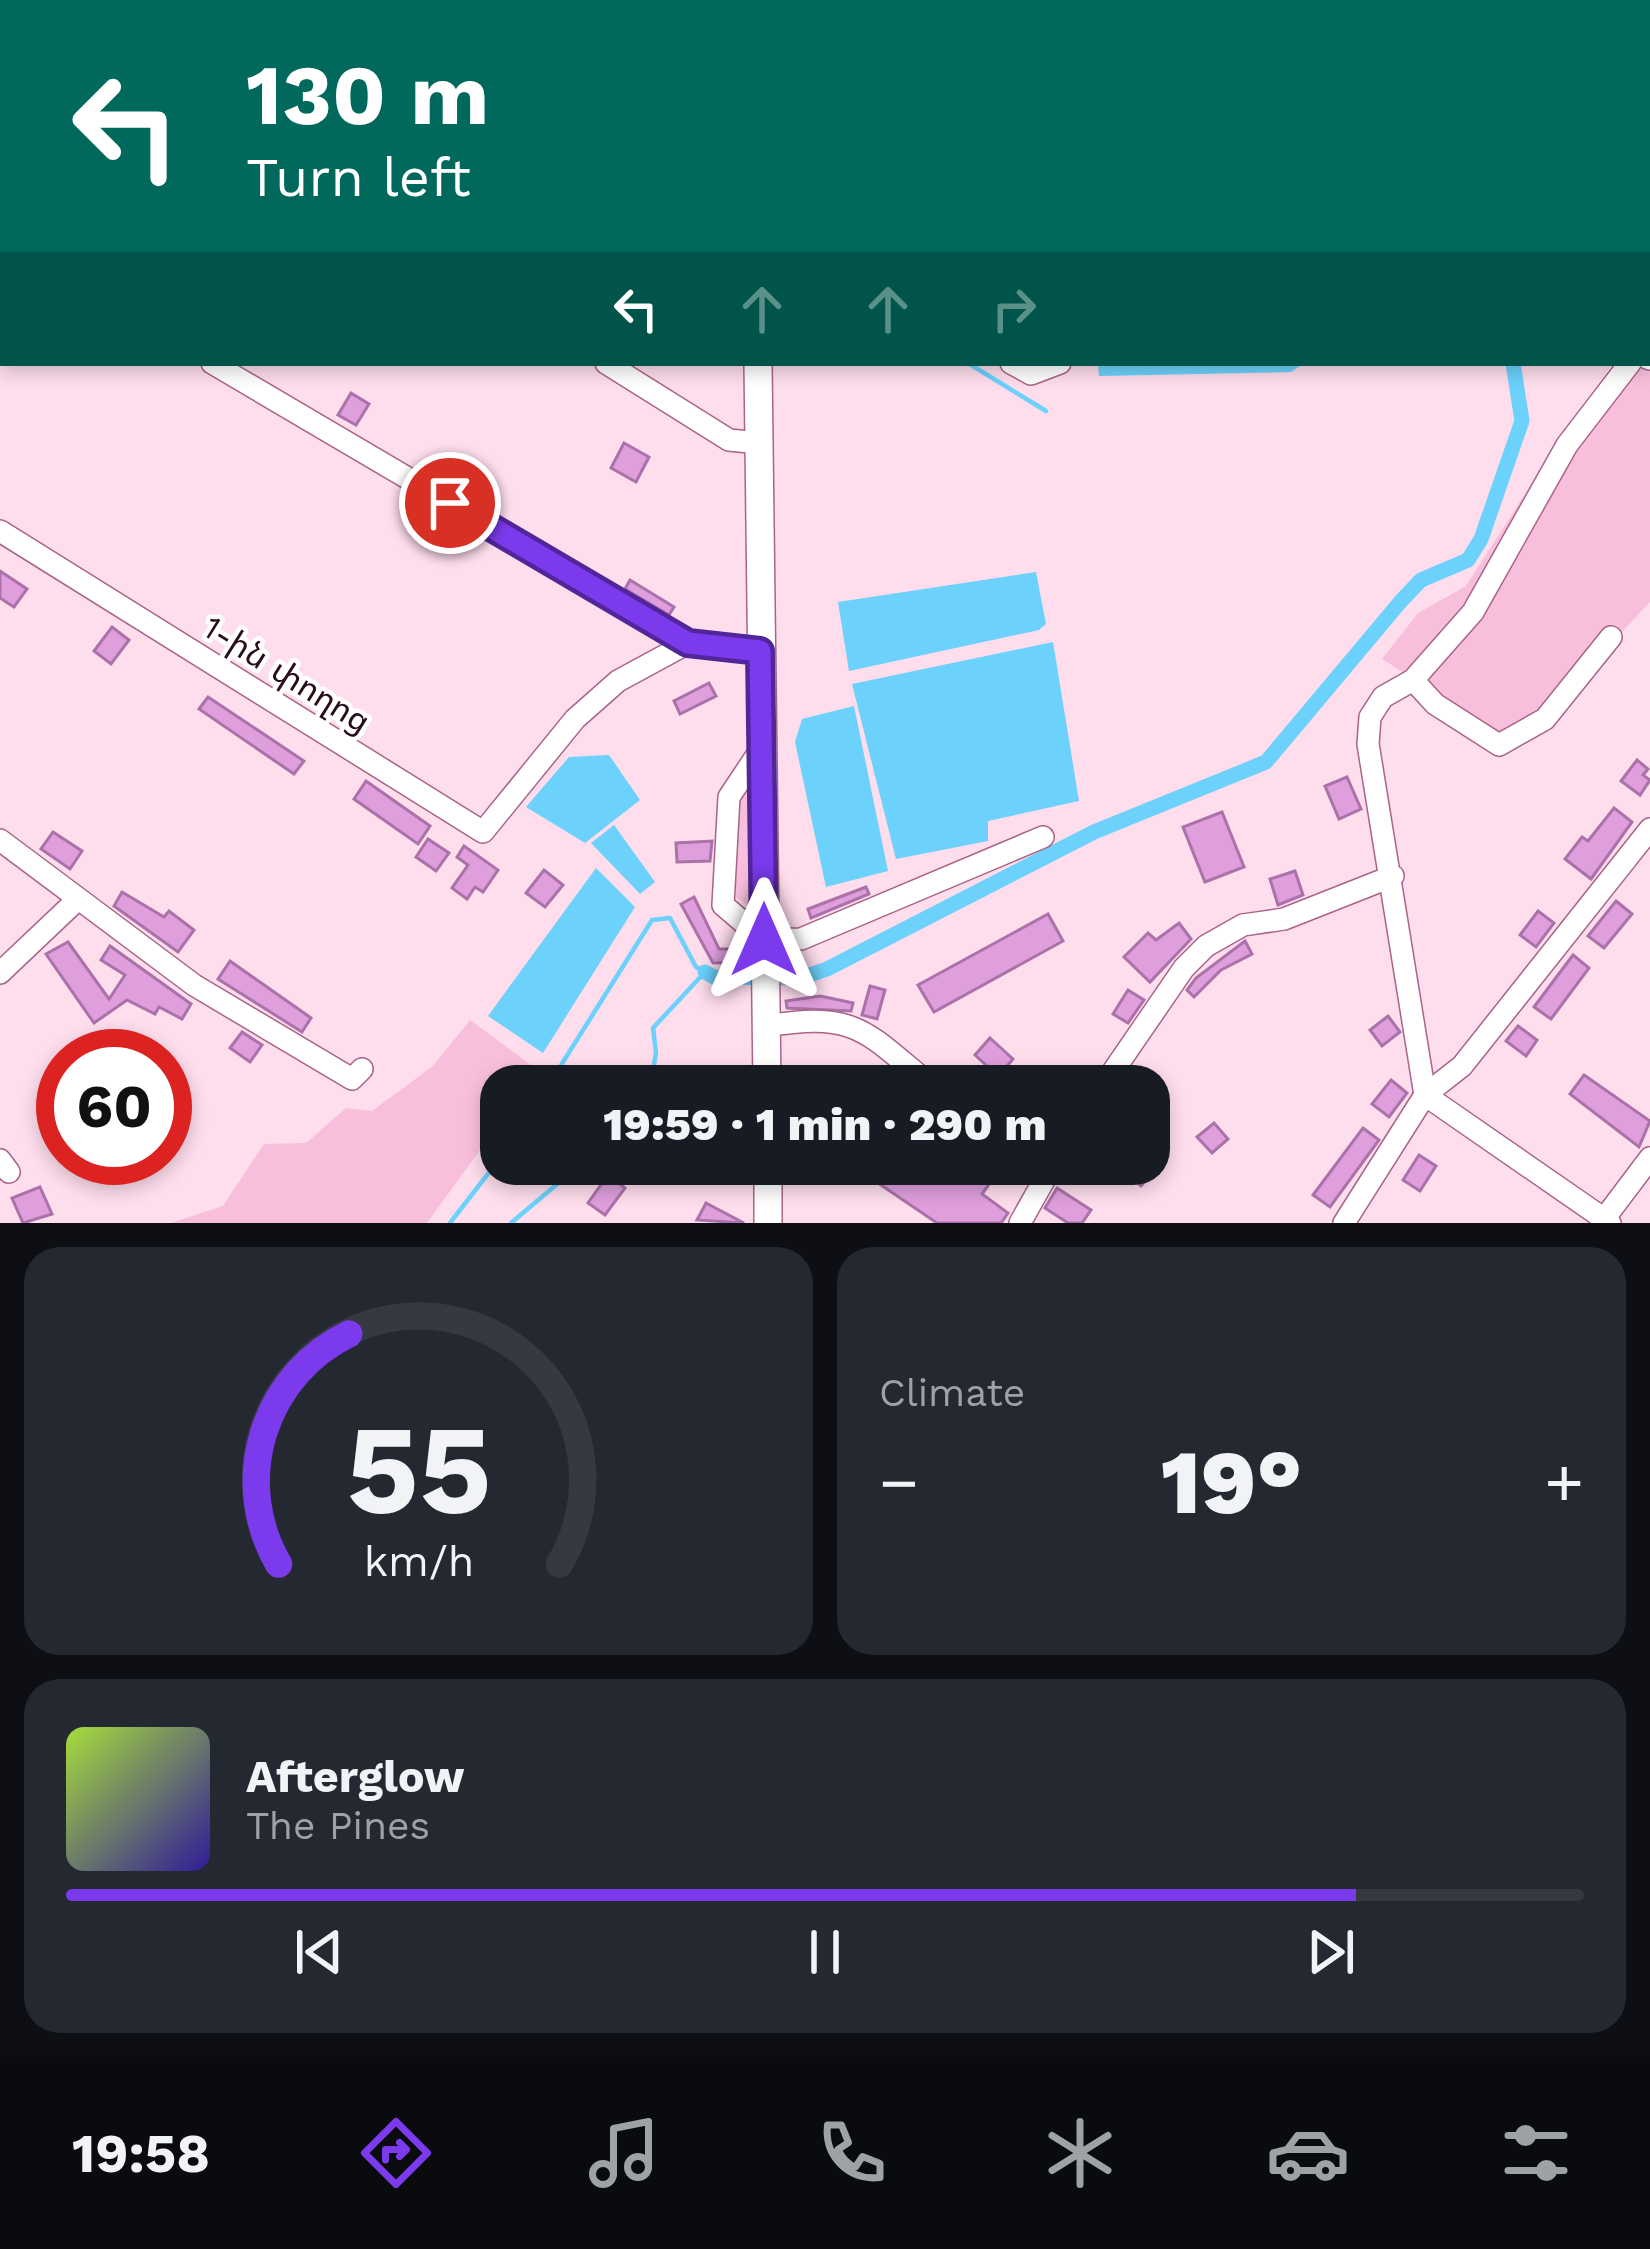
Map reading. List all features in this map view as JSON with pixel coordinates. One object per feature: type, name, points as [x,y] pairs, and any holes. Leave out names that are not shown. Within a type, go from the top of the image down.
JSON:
[{"type":"main road","points":[[758,366],[767,1065]]},
{"type":"main road","points":[[768,1185],[768,1223]]},
{"type":"street","points":[[217,366],[688,643],[760,651]]},
{"type":"street","points":[[611,366],[729,440],[759,443]]},
{"type":"street","points":[[1016,366],[1030,374],[1052,366]]},
{"type":"street","points":[[1628,366],[1567,445],[1473,612],[1413,680],[1383,697],[1370,717],[1368,744],[1394,876],[1425,1095],[1607,1221],[1650,1158]]},
{"type":"street","name":"1-ին փողոց","points":[[0,532],[461,823],[483,832],[594,698],[688,643]]},
{"type":"street","points":[[1413,680],[1435,704],[1499,745],[1545,719],[1611,637]]},
{"type":"street","points":[[764,746],[729,796],[723,905],[764,948],[820,932],[1042,838]]},
{"type":"street","points":[[1344,1223],[1425,1095],[1462,1066],[1650,829]]},
{"type":"street","points":[[0,840],[194,985],[256,1017],[307,1056],[352,1079],[362,1069]]},
{"type":"street","points":[[1117,1065],[1184,968],[1206,946],[1244,925],[1284,919],[1394,876]]},
{"type":"street","points":[[0,973],[24,956],[77,900]]},
{"type":"street","points":[[766,1021],[814,1018],[844,1023],[879,1037],[909,1065]]},
{"type":"street","points":[[1020,1223],[1041,1185]]},
{"type":"shaded area","points":[[1616,366],[1650,366],[1650,602],[1561,697],[1505,735],[1382,659],[1418,613],[1466,586],[1555,447]]},
{"type":"shaded area","points":[[748,786],[754,910],[736,897],[731,809]]},
{"type":"shaded area","points":[[470,1020],[531,1065],[480,1065],[480,1150],[427,1223],[171,1223],[223,1206],[264,1144],[306,1143],[346,1108],[372,1111],[433,1066]]},
{"type":"water","points":[[1098,366],[1300,366],[1291,372],[1099,376]]},
{"type":"water","points":[[1036,572],[1046,624],[1039,630],[849,671],[838,602]]},
{"type":"water","points":[[1053,642],[1079,801],[988,821],[988,841],[896,859],[852,684]]},
{"type":"water","points":[[854,706],[888,871],[826,887],[795,742],[802,719]]},
{"type":"water","points":[[609,755],[640,800],[585,843],[526,807],[569,757]]},
{"type":"water","points":[[614,825],[655,882],[640,894],[591,843]]},
{"type":"water","points":[[596,868],[635,907],[543,1053],[488,1016]]},
{"type":"building","points":[[351,393],[369,404],[356,425],[338,415]]},
{"type":"building","points":[[624,443],[649,457],[636,482],[611,468]]},
{"type":"building","points":[[465,462],[483,472],[470,493],[452,483]]},
{"type":"building","points":[[0,571],[27,589],[14,607],[0,598]]},
{"type":"building","points":[[630,580],[674,607],[669,615],[625,589]]},
{"type":"building","points":[[112,627],[129,640],[111,664],[94,651]]},
{"type":"building","points":[[709,683],[716,696],[680,714],[674,701]]},
{"type":"building","points":[[208,697],[304,761],[294,774],[199,709]]},
{"type":"building","points":[[1637,760],[1648,769],[1643,775],[1650,780],[1640,795],[1621,781]]},
{"type":"building","points":[[1347,777],[1361,809],[1339,819],[1325,786]]},
{"type":"building","points":[[366,781],[430,826],[418,844],[354,799]]},
{"type":"building","points":[[1614,808],[1632,822],[1591,879],[1565,859],[1582,837],[1588,841]]},
{"type":"building","points":[[1222,812],[1244,867],[1205,882],[1183,827]]},
{"type":"building","points":[[53,832],[82,851],[70,869],[41,849]]},
{"type":"building","points":[[428,839],[449,853],[436,871],[416,857]]},
{"type":"building","points":[[712,841],[710,861],[677,862],[676,843]]},
{"type":"building","points":[[464,846],[498,870],[483,892],[475,887],[467,899],[452,888],[468,865],[457,857]]},
{"type":"building","points":[[544,870],[563,885],[545,907],[526,893]]},
{"type":"building","points":[[1295,871],[1303,895],[1278,905],[1270,879]]},
{"type":"building","points":[[866,887],[869,894],[811,918],[808,909]]},
{"type":"building","points":[[122,892],[164,917],[169,911],[194,930],[178,952],[114,906]]},
{"type":"building","points":[[694,897],[719,949],[738,949],[747,962],[713,963],[681,904]]},
{"type":"building","points":[[1616,901],[1632,914],[1604,948],[1588,936]]},
{"type":"building","points":[[1538,911],[1554,923],[1536,947],[1520,935]]},
{"type":"building","points":[[1048,914],[1063,941],[934,1012],[918,985]]},
{"type":"building","points":[[1179,923],[1191,939],[1150,982],[1124,957],[1148,933],[1156,940]]},
{"type":"building","points":[[1245,941],[1252,954],[1221,970],[1194,997],[1187,990],[1196,978]]},
{"type":"building","points":[[68,942],[109,999],[125,975],[101,960],[110,946],[191,1004],[182,1019],[159,1007],[155,1014],[127,1000],[94,1023],[46,954]]},
{"type":"building","points":[[1573,955],[1589,968],[1551,1019],[1534,1007]]},
{"type":"building","points":[[230,961],[311,1018],[302,1032],[218,979]]},
{"type":"building","points":[[870,986],[885,990],[877,1019],[862,1015]]},
{"type":"building","points":[[1128,990],[1144,1000],[1128,1023],[1113,1014]]},
{"type":"building","points":[[820,996],[853,1003],[851,1011],[787,1008],[786,1001]]},
{"type":"building","points":[[1388,1016],[1400,1032],[1382,1046],[1370,1030]]},
{"type":"building","points":[[1518,1026],[1537,1040],[1526,1056],[1506,1041]]},
{"type":"building","points":[[242,1032],[262,1045],[250,1062],[230,1048]]},
{"type":"building","points":[[990,1038],[1013,1059],[1008,1065],[986,1065],[975,1055]]},
{"type":"building","points":[[1584,1075],[1650,1121],[1639,1147],[1570,1094]]},
{"type":"building","points":[[1391,1080],[1407,1093],[1389,1117],[1372,1104]]},
{"type":"building","points":[[1214,1123],[1228,1139],[1212,1153],[1197,1137]]},
{"type":"building","points":[[1363,1128],[1379,1140],[1330,1207],[1313,1195]]},
{"type":"building","points":[[1419,1155],[1436,1166],[1420,1191],[1403,1180]]},
{"type":"building","points":[[601,1185],[625,1188],[605,1215],[588,1203]]},
{"type":"building","points":[[881,1185],[988,1185],[982,1194],[1008,1213],[1001,1223],[937,1223]]},
{"type":"building","points":[[40,1187],[52,1214],[23,1223],[12,1198]]},
{"type":"building","points":[[1057,1188],[1091,1210],[1082,1223],[1068,1223],[1045,1208]]},
{"type":"building","points":[[706,1203],[744,1223],[697,1220]]},
{"type":"waterway","points":[[973,366],[1046,411]]},
{"type":"waterway","points":[[705,972],[714,977],[801,978],[827,969],[1094,832],[1266,762],[1421,580],[1468,560],[1481,539],[1522,421],[1513,366]]},
{"type":"waterway","points":[[561,1065],[652,920],[670,918],[696,967],[705,972],[653,1028],[654,1065]]},
{"type":"waterway","points":[[450,1223],[480,1184]]},
{"type":"waterway","points":[[511,1223],[556,1185]]},
{"type":"route","points":[[450,503],[688,643],[760,651],[764,940]]}]
